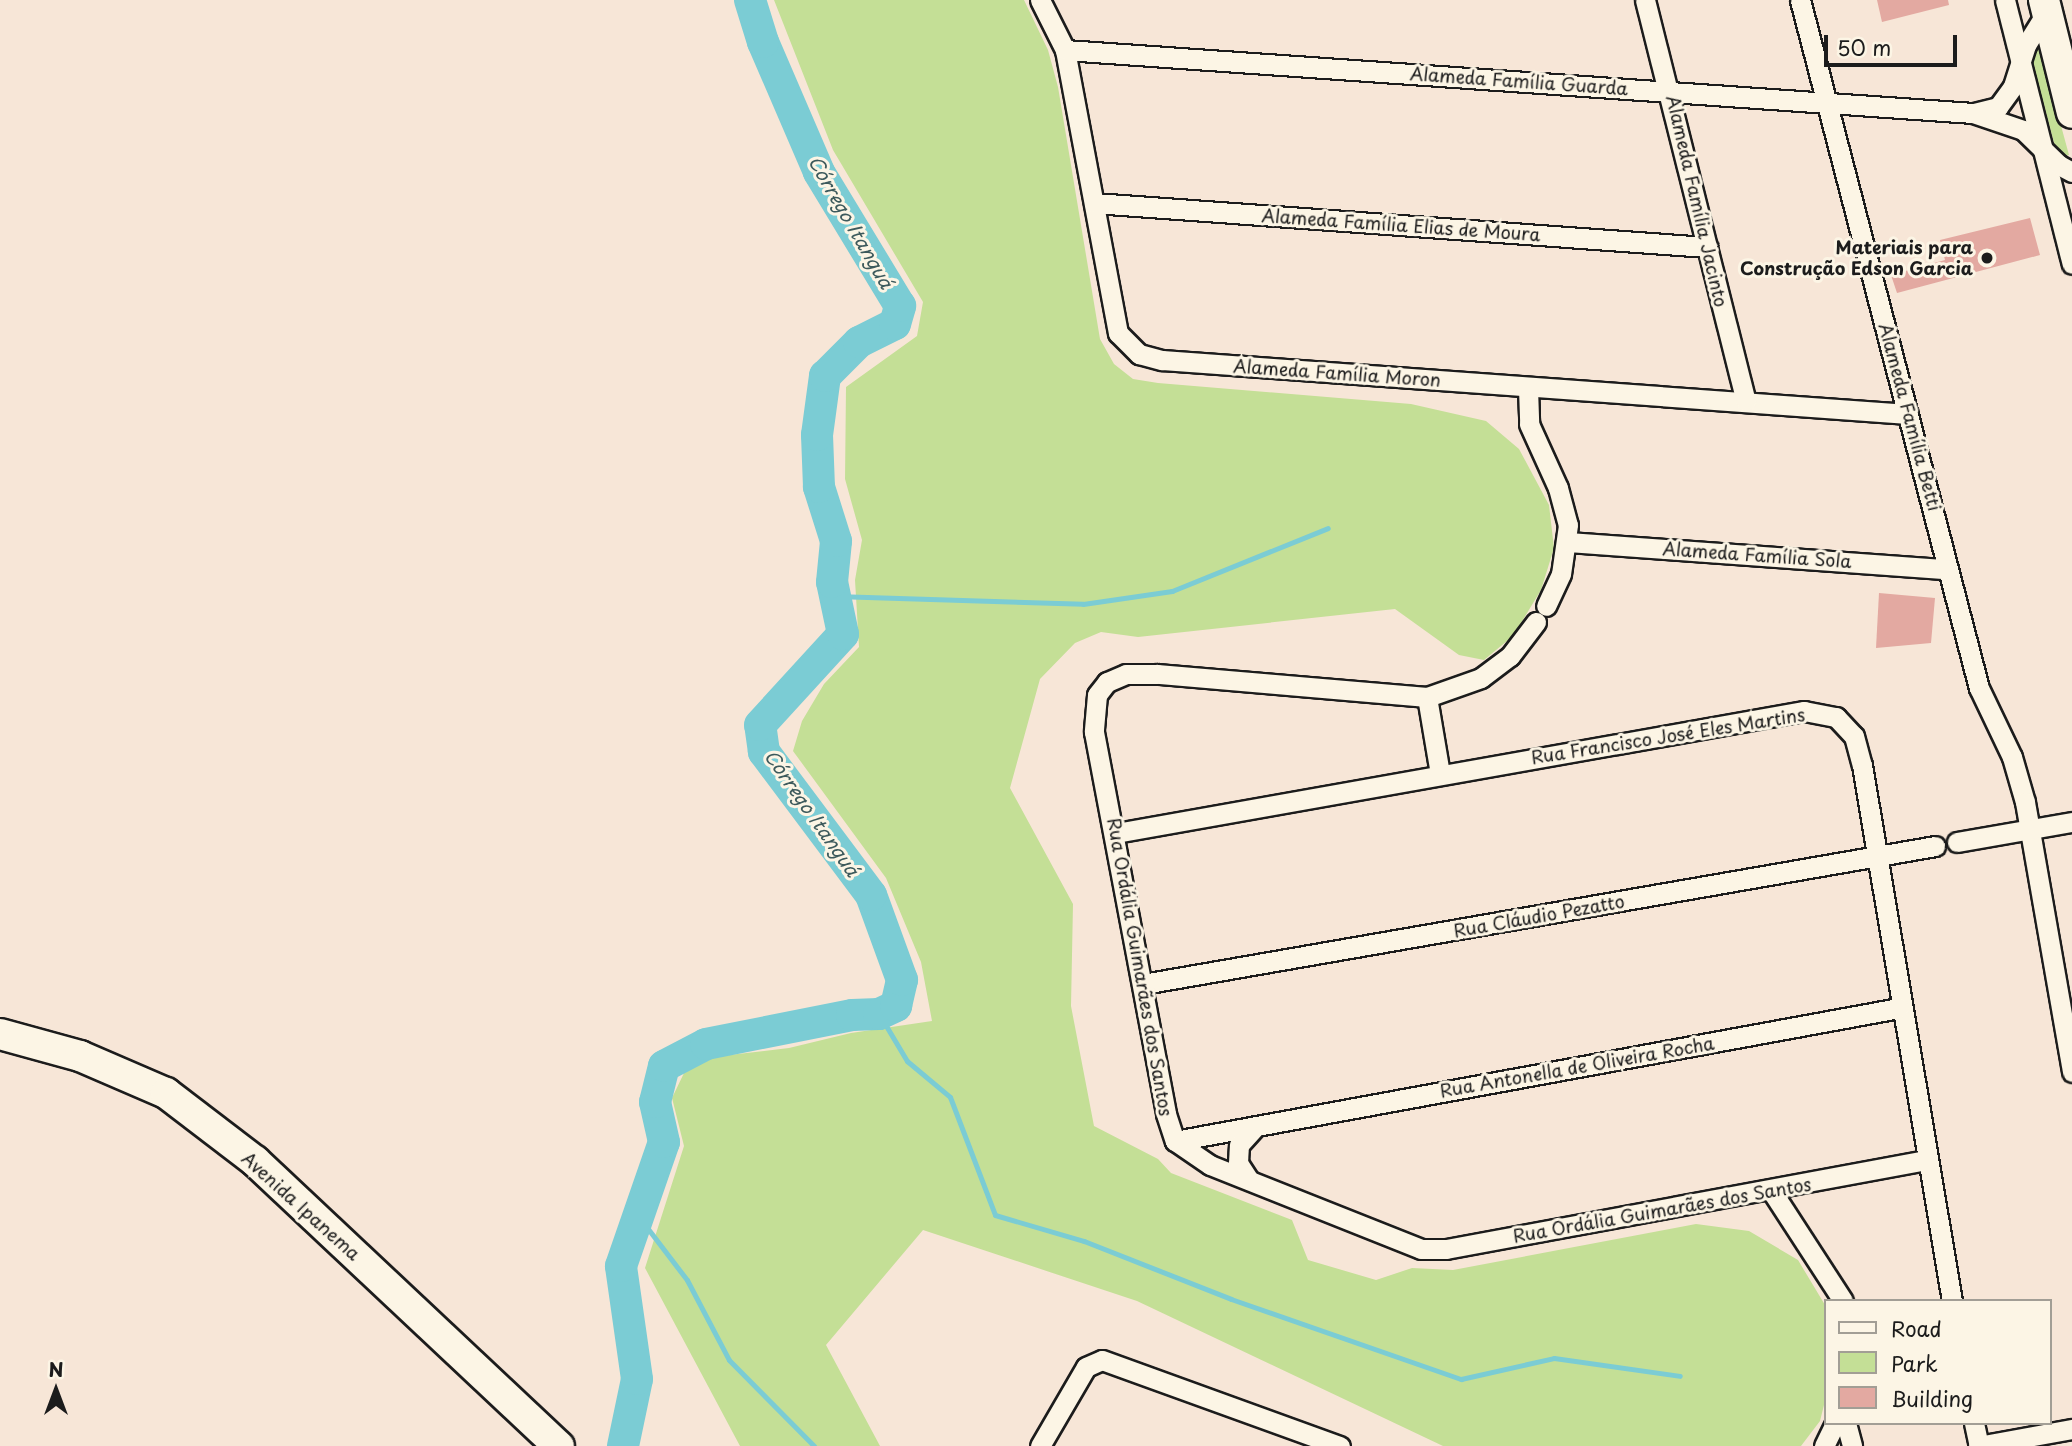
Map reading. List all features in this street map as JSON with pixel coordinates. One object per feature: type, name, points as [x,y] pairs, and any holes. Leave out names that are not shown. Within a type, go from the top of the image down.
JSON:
[{"type":"main road","points":[[2047,5],[2072,113]]},
{"type":"main road","name":"Avenida Ipanema","points":[[0,1034],[80,1056],[166,1093],[255,1161],[559,1446]]},
{"type":"street","name":"Alameda Família Moron","points":[[1040,0],[1065,50],[1118,334],[1139,354],[1162,360],[1908,414]]},
{"type":"street","name":"Alameda Família Jacinto","points":[[1645,0],[1671,91],[1746,402]]},
{"type":"street","name":"Alameda Família Betti","points":[[1800,0],[1829,103],[1979,688],[2012,757],[2030,829],[2072,1072]]},
{"type":"street","points":[[2004,0],[2072,264]]},
{"type":"street","points":[[2020,58],[2047,5]]},
{"type":"street","name":"Alameda Família Guarda","points":[[1065,50],[1973,113],[2005,121],[2041,143]]},
{"type":"street","name":"Alameda Família Guarda","points":[[1973,113],[1998,107],[2013,86],[2020,58]]},
{"type":"street","points":[[2041,143],[2059,165],[2072,172]]},
{"type":"street","name":"Alameda Família Elias de Moura","points":[[1094,203],[1707,247]]},
{"type":"street","name":"Rua Ordália Guimarães dos Santos","points":[[1528,388],[1528,424],[1558,488],[1567,541],[1561,575],[1541,614],[1510,656],[1481,678],[1427,697],[1126,674],[1107,682],[1097,695],[1093,712],[1166,1114],[1175,1141],[1190,1155],[1421,1249],[1446,1249],[1927,1160]]},
{"type":"street","name":"Alameda Família Sola","points":[[1567,541],[1947,569]]},
{"type":"street","points":[[1427,697],[1440,774]]},
{"type":"street","name":"Rua Francisco José Eles Martins","points":[[1116,833],[1804,711],[1821,712],[1836,717],[1854,736],[1878,858],[1899,1008],[1952,1299]]},
{"type":"street","points":[[1957,842],[2072,822]]},
{"type":"street","name":"Rua Cláudio Pezatto","points":[[1143,984],[1935,846]]},
{"type":"street","name":"Rua Antonella de Oliveira Rocha","points":[[1175,1141],[1899,1008]]},
{"type":"street","points":[[1249,1180],[1238,1163],[1239,1145],[1255,1126]]},
{"type":"street","points":[[1771,1190],[1842,1299]]},
{"type":"street","points":[[1040,1446],[1086,1367],[1102,1360],[1340,1446]]},
{"type":"street","points":[[1824,1446],[1834,1425]]},
{"type":"street","points":[[1847,1425],[1852,1446]]},
{"type":"street","points":[[1975,1425],[1978,1446],[2072,1429]]},
{"type":"green space","points":[[774,0],[1024,0],[1048,50],[1058,87],[1100,339],[1114,364],[1133,379],[1158,383],[1411,404],[1486,421],[1519,449],[1549,505],[1554,548],[1541,590],[1513,636],[1484,660],[1459,655],[1395,609],[1138,637],[1101,632],[1075,643],[1040,679],[1010,788],[1073,904],[1071,1006],[1094,1126],[1158,1159],[1171,1173],[1292,1220],[1308,1260],[1376,1280],[1412,1268],[1453,1270],[1696,1224],[1749,1231],[1798,1260],[1824,1303],[1824,1405],[1820,1421],[1801,1446],[1443,1446],[1137,1301],[923,1230],[826,1345],[880,1446],[740,1446],[645,1268],[684,1146],[672,1098],[684,1073],[712,1057],[789,1048],[851,1033],[932,1021],[921,962],[886,878],[793,751],[802,721],[824,684],[859,647],[855,580],[862,540],[845,479],[846,387],[917,336],[923,302],[833,150]]},
{"type":"green space","points":[[2037,40],[2069,155],[2058,158],[2029,49]]},
{"type":"building","points":[[1877,0],[1948,0],[1949,5],[1882,22]]},
{"type":"building","name":"Materiais para Construção Edson Garcia","points":[[2030,218],[2040,255],[1897,293],[1891,275],[1945,260],[1940,240]]},
{"type":"building","points":[[1879,593],[1935,598],[1931,643],[1876,648]]},
{"type":"waterway","name":"Córrego Itanguá","points":[[623,1446],[637,1379],[621,1266],[664,1142],[655,1102],[664,1066],[706,1044],[852,1015],[879,1014],[896,1006],[902,980],[871,895],[764,752],[760,725],[843,634],[832,582],[836,541],[819,487],[817,435],[825,376],[859,342],[895,324],[900,306],[819,172],[763,42],[750,0]]},
{"type":"waterway","points":[[835,596],[1083,604],[1172,591],[1328,528]]},
{"type":"waterway","points":[[879,1014],[907,1061],[950,1097],[995,1215],[1084,1241],[1231,1299],[1461,1379],[1554,1358],[1680,1376]]},
{"type":"waterway","points":[[639,1217],[687,1280],[729,1360],[814,1446]]},
{"type":"place","name":"Materiais para Construção Edson Garcia","points":[[1987,258]]}]
